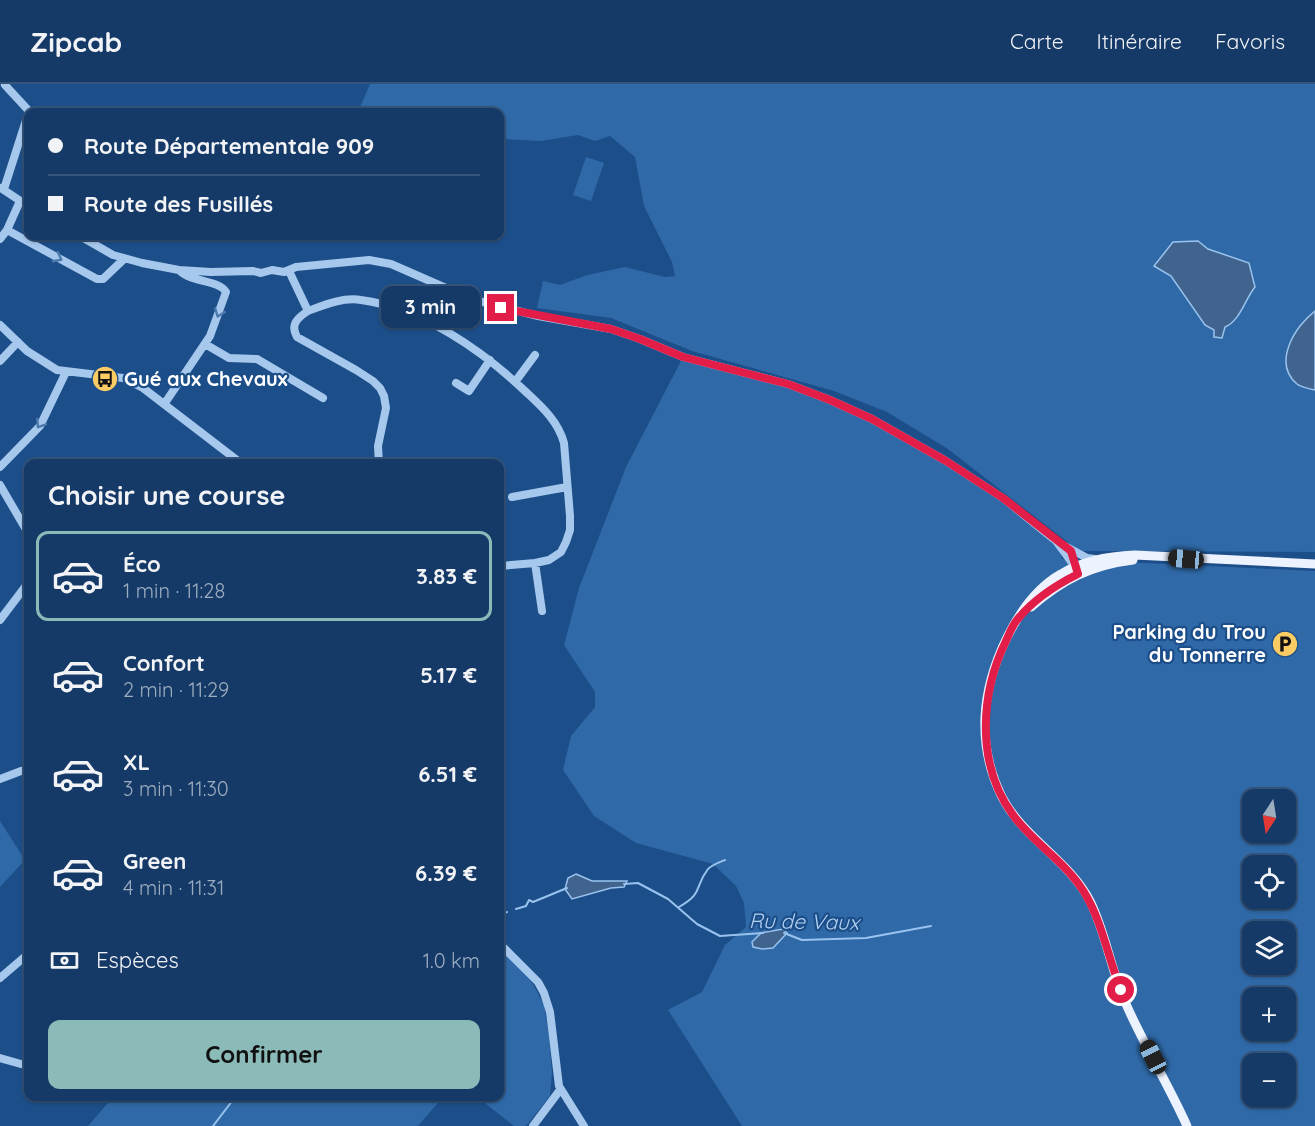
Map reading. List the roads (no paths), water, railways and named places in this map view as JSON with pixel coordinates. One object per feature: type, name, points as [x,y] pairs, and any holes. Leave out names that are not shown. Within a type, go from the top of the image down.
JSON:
[{"type":"main road","points":[[1187,1126],[1126,1005],[1090,902],[1074,877],[1025,830],[1012,814],[994,780],[987,745],[985,715],[994,672],[1001,650],[1016,621],[1056,586],[1097,559],[1135,555],[1315,564]]},
{"type":"main road","points":[[1077,571],[1123,561],[1186,559]]},
{"type":"street","points":[[4,86],[26,108]]},
{"type":"street","points":[[24,125],[2,188],[24,204]]},
{"type":"street","points":[[0,239],[7,230],[20,201]]},
{"type":"street","points":[[7,230],[24,239]]},
{"type":"street","points":[[25,240],[97,279],[103,279],[124,258]]},
{"type":"street","points":[[87,240],[113,255],[179,270],[261,273],[369,260],[391,264],[471,299],[538,316],[611,329],[683,357],[777,381],[830,400],[872,419],[946,461],[1003,498],[1071,551],[1087,558],[1097,559]]},
{"type":"street","points":[[165,403],[205,344],[226,296],[225,289],[190,278],[179,270]]},
{"type":"street","points":[[289,271],[308,311]]},
{"type":"street","points":[[379,459],[378,446],[386,408],[384,396],[373,381],[297,337],[293,331],[294,324],[297,318],[308,311],[345,300],[358,299],[378,303],[430,323],[490,360],[552,419],[561,432],[564,443],[570,530],[561,552],[549,560],[504,566]]},
{"type":"street","points":[[0,325],[49,366],[66,372],[123,378],[143,388],[236,459]]},
{"type":"street","points":[[0,361],[18,342]]},
{"type":"street","points":[[205,344],[228,358],[257,359],[323,398]]},
{"type":"street","points":[[515,382],[535,355]]},
{"type":"street","points":[[456,383],[469,391],[490,360]]},
{"type":"street","points":[[0,468],[40,426],[66,372]]},
{"type":"street","points":[[0,485],[24,526]]},
{"type":"street","points":[[512,496],[567,487]]},
{"type":"street","points":[[1056,541],[1077,571]]},
{"type":"street","points":[[1071,551],[1077,571]]},
{"type":"street","points":[[535,563],[542,611]]},
{"type":"street","points":[[0,620],[24,588]]},
{"type":"street","points":[[0,779],[24,771]]},
{"type":"street","points":[[504,948],[538,982],[544,993],[550,1012],[560,1090],[584,1126]]},
{"type":"street","points":[[0,978],[24,957]]},
{"type":"street","points":[[0,1058],[24,1065]]},
{"type":"street","points":[[533,1126],[560,1090]]},
{"type":"waterway","points":[[679,907],[692,898],[708,869],[725,860]]},
{"type":"waterway","name":"Ru de Vaux","points":[[624,884],[638,883],[668,899],[697,924],[720,936],[763,933]]},
{"type":"waterway","name":"Ru de Vaux","points":[[516,909],[526,906],[529,900],[533,902],[567,888]]},
{"type":"waterway","name":"Ru de Vaux","points":[[784,933],[802,940],[866,938],[931,926]]},
{"type":"waterway","name":"Ru de Vaux","points":[[213,1126],[232,1101]]},
{"type":"place","name":"Gué aux Chevaux","points":[[105,379]]},
{"type":"place","name":"Parking du Trou du Tonnerre","points":[[1285,644]]}]
